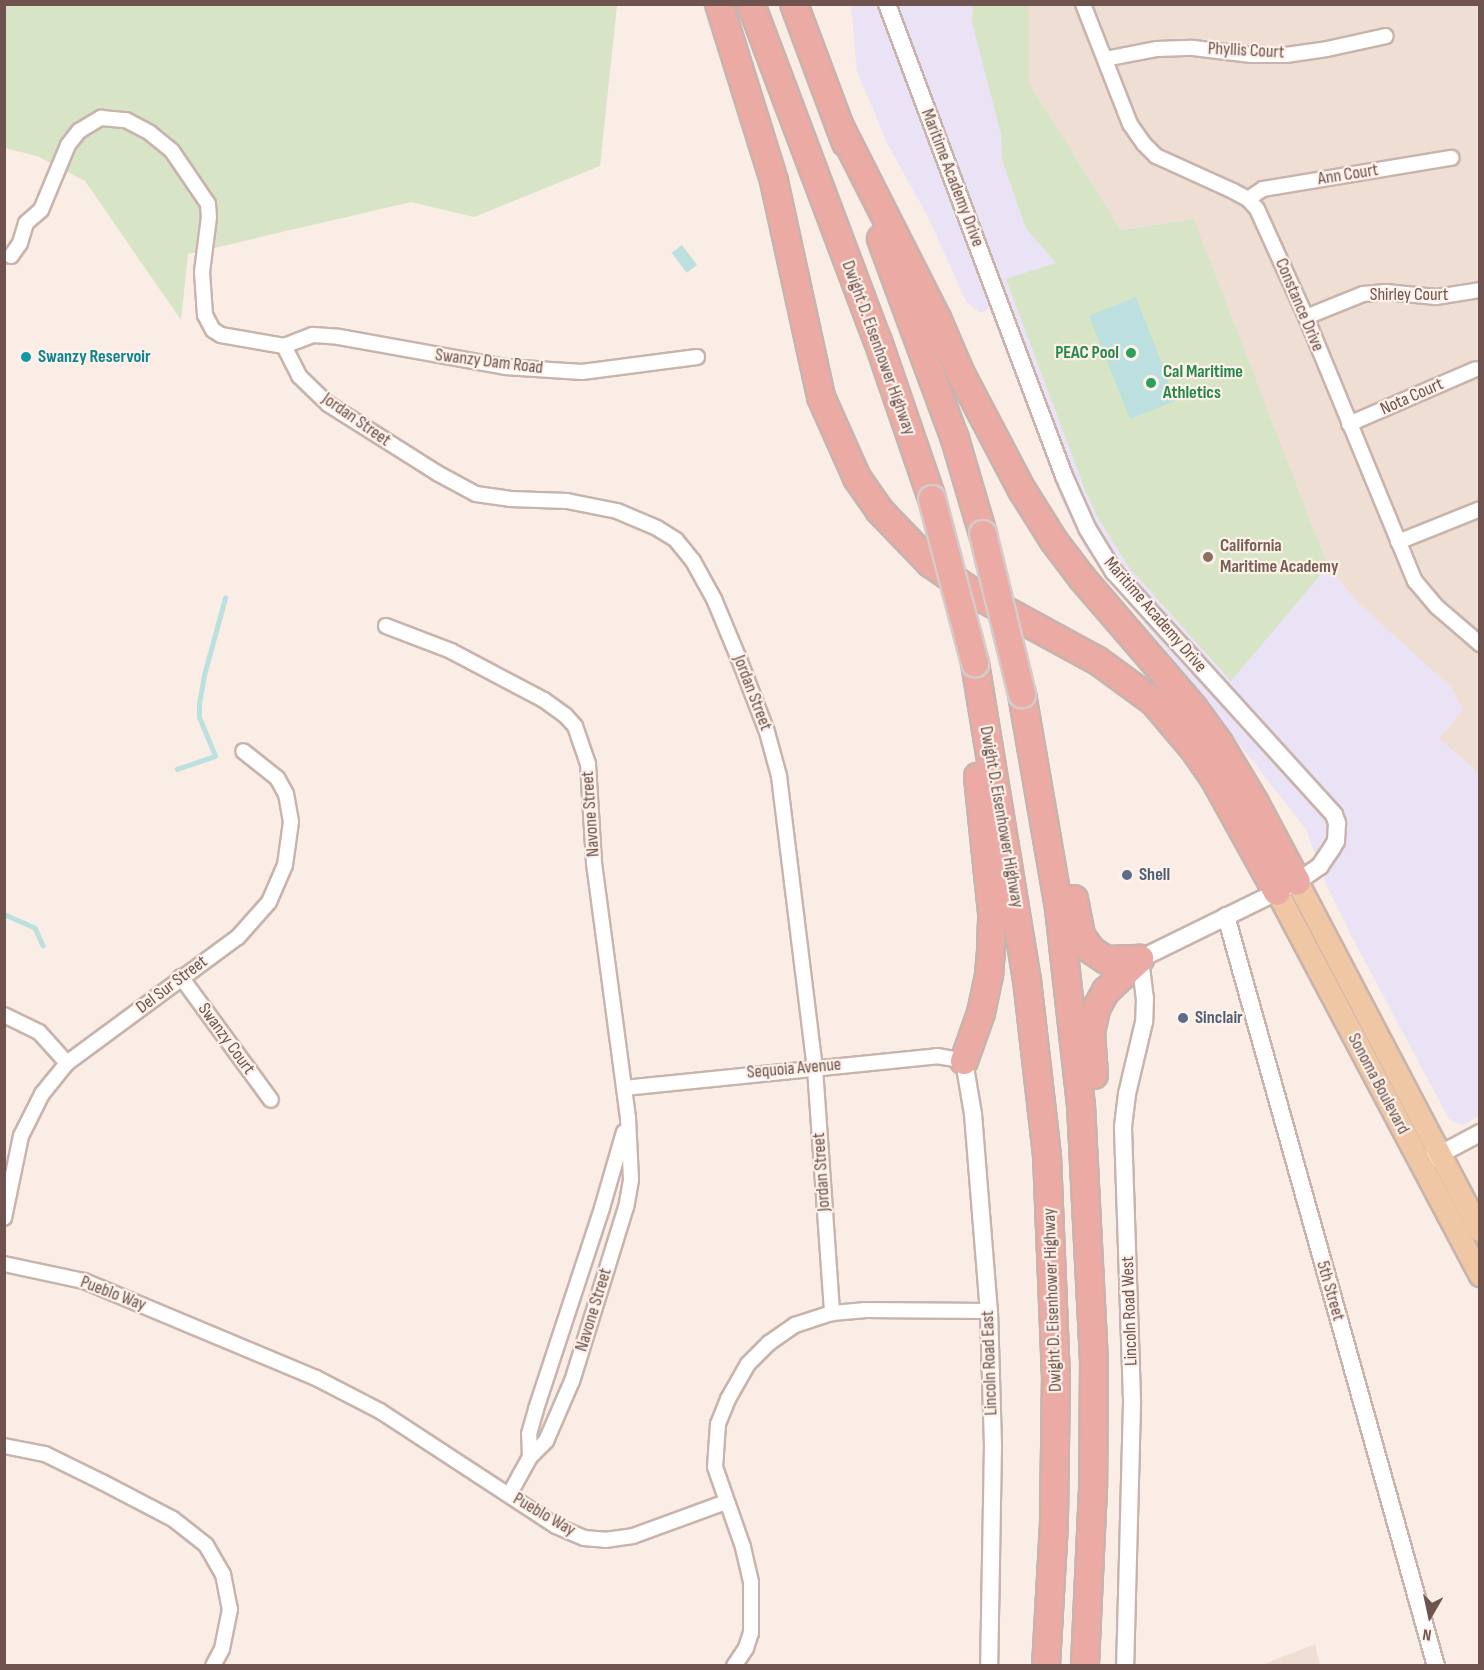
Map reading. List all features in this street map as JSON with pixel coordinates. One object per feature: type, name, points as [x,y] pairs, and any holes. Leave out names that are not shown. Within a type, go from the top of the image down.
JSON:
[{"type":"highway","points":[[719,4],[774,181],[820,397],[857,478],[879,510],[930,563],[975,594],[1098,661],[1154,702],[1187,740],[1287,887]]},
{"type":"highway","name":"Dwight D. Eisenhower Highway","points":[[751,4],[878,341],[932,499],[975,663],[1027,980],[1047,1155],[1056,1376],[1054,1523],[1046,1665]]},
{"type":"highway","name":"Dwight D. Eisenhower Highway","points":[[795,4],[955,439],[983,534],[1022,693],[1029,744],[1049,846],[1067,973],[1082,1105],[1092,1296],[1093,1488],[1085,1665]]},
{"type":"highway","points":[[840,127],[937,318],[965,382],[1022,490],[1054,542],[1082,578],[1193,707],[1212,734],[1255,803],[1287,887]]},
{"type":"highway","points":[[964,1061],[981,1013],[989,974],[992,913],[974,732],[975,663]]},
{"type":"highway","points":[[1029,744],[1064,834],[1078,925],[1083,941],[1095,954],[1106,960],[1140,959]]},
{"type":"highway","points":[[1092,1296],[1104,1202],[1092,1023],[1096,1007],[1106,991],[1140,959]]},
{"type":"main road","name":"Sonoma Boulevard","points":[[1287,887],[1430,1160],[1479,1276]]},
{"type":"main road","name":"Sonoma Boulevard","points":[[1430,1160],[1479,1231]]},
{"type":"street","name":"Maritime Academy Drive","points":[[887,4],[1064,476],[1099,550],[1114,572],[1334,815],[1338,830],[1332,848],[1320,866],[1287,887],[1140,959]]},
{"type":"street","points":[[1083,4],[1130,124],[1156,156],[1248,199]]},
{"type":"street","name":"Phyllis Court","points":[[1105,59],[1157,49],[1193,48],[1252,56],[1287,55],[1386,36]]},
{"type":"street","points":[[11,256],[20,243],[26,223],[41,210],[68,145],[91,122],[112,118],[126,120],[150,133],[172,151],[208,204],[209,217],[202,272],[205,315],[213,330],[221,335],[284,346]]},
{"type":"street","name":"Ann Court","points":[[1248,199],[1263,189],[1451,159]]},
{"type":"street","name":"Constance Drive","points":[[1248,199],[1257,209],[1306,317],[1415,581],[1437,607],[1479,644]]},
{"type":"street","name":"Shirley Court","points":[[1306,317],[1363,294],[1386,292],[1437,297],[1479,290]]},
{"type":"street","name":"Swanzy Dam Road","points":[[284,346],[313,336],[339,337],[505,367],[582,372],[697,357]]},
{"type":"street","name":"Jordan Street","points":[[284,346],[299,376],[328,404],[437,473],[476,494],[510,499],[567,501],[617,511],[657,528],[676,540],[693,561],[714,599],[740,659],[767,732],[778,776],[815,1068],[832,1313]]},
{"type":"street","name":"Nota Court","points":[[1349,424],[1476,369]]},
{"type":"street","points":[[1398,542],[1479,509]]},
{"type":"street","name":"Navone Street","points":[[386,626],[451,651],[534,694],[565,715],[575,726],[588,764],[594,863],[628,1118],[631,1180],[626,1207],[572,1381],[546,1441],[530,1457],[509,1495]]},
{"type":"street","name":"Del Sur Street","points":[[4,1218],[21,1136],[42,1094],[68,1064],[181,977],[238,937],[254,922],[269,902],[285,865],[291,822],[286,794],[277,778],[243,751]]},
{"type":"street","name":"5th Street","points":[[1226,916],[1436,1665]]},
{"type":"street","name":"Lincoln Road West","points":[[1125,1665],[1132,1404],[1123,1128],[1127,1094],[1144,1022],[1145,998],[1140,959]]},
{"type":"street","name":"Swanzy Court","points":[[181,977],[271,1100]]},
{"type":"street","points":[[4,1015],[39,1032],[68,1064]]},
{"type":"street","name":"Sequoia Avenue","points":[[624,1088],[937,1056],[964,1061]]},
{"type":"street","name":"Lincoln Road East","points":[[964,1061],[973,1114],[989,1311],[993,1445],[988,1665]]},
{"type":"street","name":"Navone Street","points":[[530,1457],[529,1434],[602,1208],[628,1118]]},
{"type":"street","points":[[1430,1160],[1479,1132]]},
{"type":"street","name":"Pueblo Way","points":[[4,1264],[84,1281],[316,1377],[380,1411],[556,1526],[584,1538],[605,1539],[633,1536],[726,1502]]},
{"type":"street","points":[[734,1665],[746,1648],[751,1633],[753,1614],[748,1570],[715,1467],[718,1424],[728,1399],[748,1364],[769,1342],[795,1325],[832,1313],[864,1310],[989,1311]]},
{"type":"street","points":[[4,1446],[45,1454],[173,1519],[196,1534],[216,1559],[228,1589],[230,1610],[222,1649],[213,1665]]},
{"type":"shaded area","name":"California Maritime Academy","points":[[851,5],[1029,5],[1029,83],[1121,229],[1194,219],[1328,566],[1356,601],[1451,687],[1463,709],[1439,739],[1479,773],[1479,1116],[1463,1125],[1449,1119],[1352,937],[1326,884],[1306,829],[1085,548],[1062,501],[989,307],[985,312],[979,312],[967,303],[927,215],[887,143],[857,71]]},
{"type":"shaded area","points":[[1029,5],[1479,5],[1479,773],[1439,739],[1463,709],[1356,601],[1328,566],[1194,219],[1121,230],[1029,83]]},
{"type":"shaded area","points":[[1315,1644],[1320,1665],[1262,1665]]},
{"type":"green space","points":[[4,5],[617,5],[600,166],[474,217],[411,202],[188,254],[181,320],[85,181],[37,156],[5,148]]},
{"type":"green space","name":"Cal Maritime Athletics","points":[[973,5],[1029,5],[1029,83],[1121,230],[1194,219],[1328,566],[1231,681],[1128,566],[1096,514],[1084,487],[1006,279],[1056,263],[1026,228],[1002,160],[1001,134],[972,22]]},
{"type":"water","points":[[682,245],[697,265],[687,273],[672,253]]},
{"type":"water","name":"PEAC Pool","points":[[1136,297],[1173,393],[1182,390],[1184,397],[1130,419],[1089,316]]},
{"type":"waterway","points":[[177,769],[215,756],[199,717],[199,704],[204,675],[225,598]]},
{"type":"waterway","points":[[4,914],[35,928],[43,945]]},
{"type":"place","name":"PEAC Pool","points":[[1131,353]]},
{"type":"place","name":"Swanzy Reservoir","points":[[26,357]]},
{"type":"place","name":"Cal Maritime Athletics","points":[[1151,383]]},
{"type":"place","name":"California Maritime Academy","points":[[1208,557]]},
{"type":"place","name":"Shell","points":[[1127,875]]},
{"type":"place","name":"Sinclair","points":[[1183,1018]]}]
